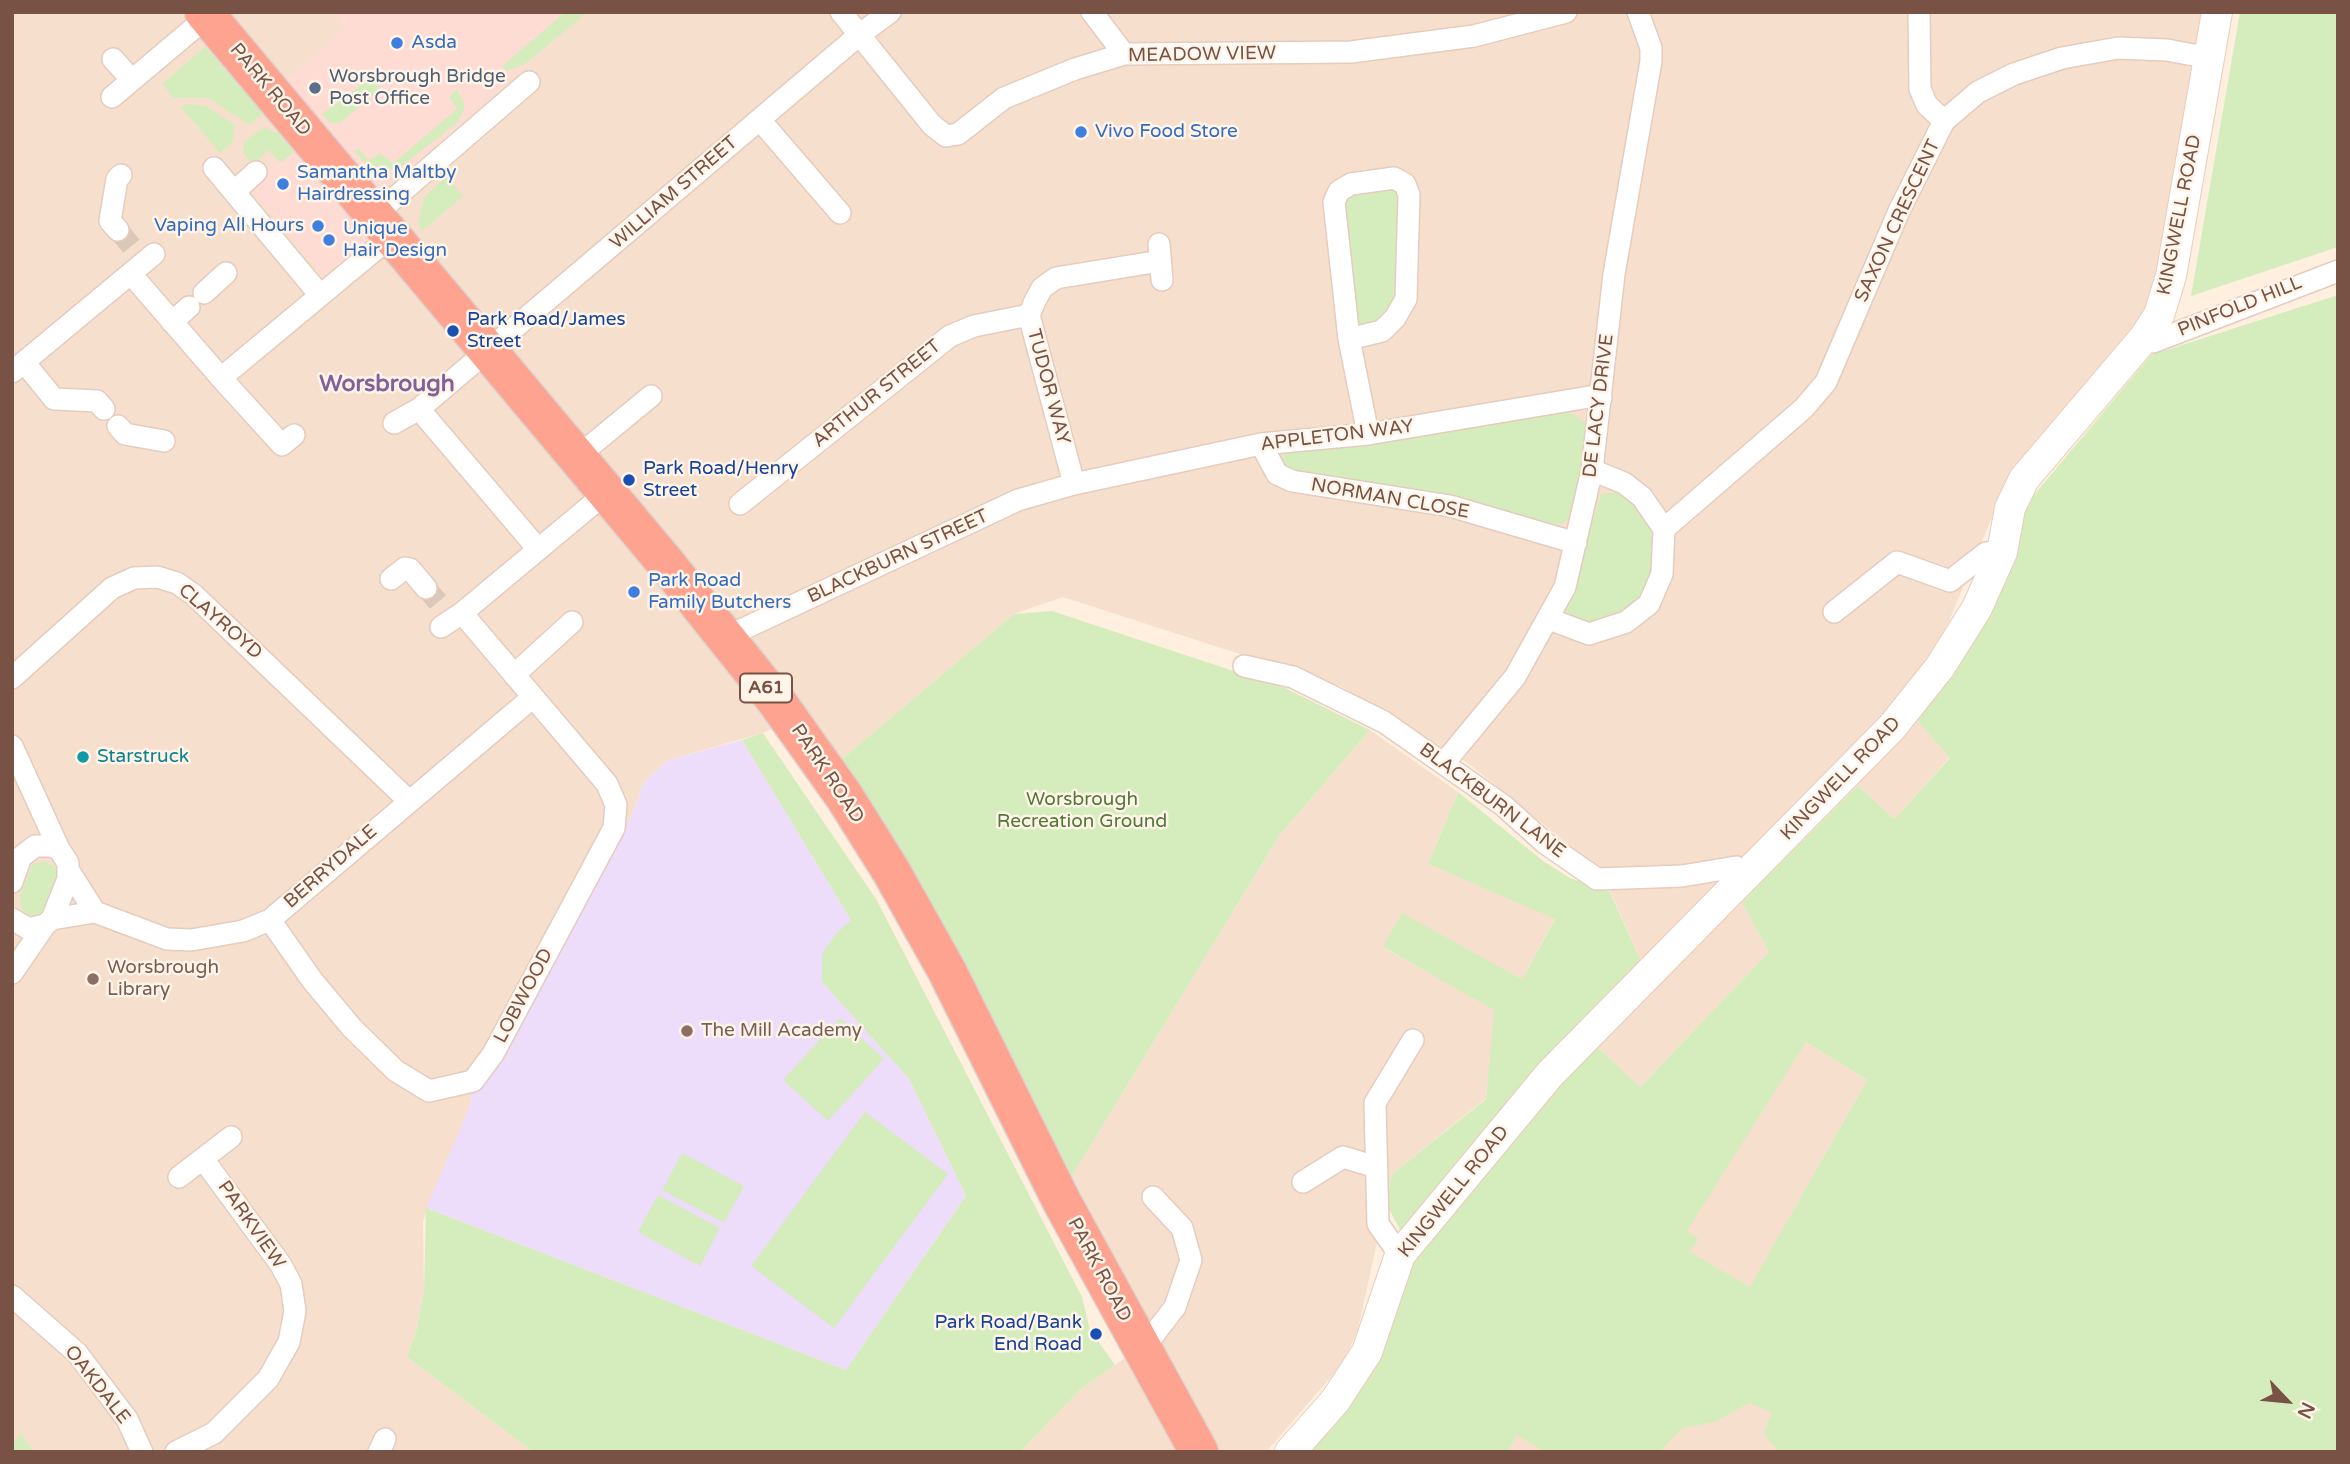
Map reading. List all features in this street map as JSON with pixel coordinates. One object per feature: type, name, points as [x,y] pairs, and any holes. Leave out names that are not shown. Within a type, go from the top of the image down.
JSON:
[{"type":"highway","name":"PARK ROAD","points":[[209,14],[488,349],[787,715],[845,796],[947,971],[1062,1202],[1199,1452]]},
{"type":"street","points":[[841,12],[859,35]]},
{"type":"street","name":"WILLIAM STREET","points":[[394,423],[419,409],[859,35],[890,12]]},
{"type":"street","points":[[1092,12],[1124,54]]},
{"type":"street","name":"MEADOW VIEW","points":[[859,35],[932,125],[946,136],[958,134],[1004,98],[1076,69],[1124,54],[1351,52],[1474,36],[1566,12]]},
{"type":"street","name":"DE LACY DRIVE","points":[[1444,763],[1515,677],[1565,587],[1592,470],[1614,274],[1651,61],[1638,12]]},
{"type":"street","points":[[1919,12],[1920,89],[1927,105],[1944,121]]},
{"type":"street","name":"KINGWELL ROAD","points":[[1290,1452],[1335,1401],[1367,1352],[1400,1255],[1550,1074],[1900,717],[1940,667],[1977,608],[2002,552],[2011,508],[2024,478],[2144,338],[2159,315],[2171,276],[2217,12]]},
{"type":"street","points":[[112,97],[209,14]]},
{"type":"street","name":"SAXON CRESCENT","points":[[1664,529],[1804,408],[1826,382],[1899,211],[1944,121],[1978,92],[2014,74],[2062,58],[2118,48],[2167,50],[2209,58]]},
{"type":"street","points":[[113,59],[131,79]]},
{"type":"street","points":[[221,378],[320,295],[385,225],[529,82]]},
{"type":"street","points":[[760,120],[840,213]]},
{"type":"street","points":[[214,168],[320,295]]},
{"type":"street","points":[[234,192],[256,172]]},
{"type":"street","points":[[118,230],[110,221],[117,179],[121,175]]},
{"type":"street","points":[[1349,340],[1381,331],[1395,318],[1406,299],[1409,195],[1405,184],[1394,178],[1351,184],[1339,191],[1334,202],[1349,340],[1368,434]]},
{"type":"street","points":[[104,410],[97,401],[54,399],[18,367],[141,260],[172,322],[282,445],[293,435]]},
{"type":"street","name":"TUDOR WAY","points":[[1074,484],[1029,315],[1042,288],[1056,278],[1160,262]]},
{"type":"street","name":"PINFOLD HILL","points":[[2144,338],[2153,342],[2338,271]]},
{"type":"street","points":[[172,322],[226,273]]},
{"type":"street","name":"ARTHUR STREET","points":[[740,504],[950,337],[974,326],[1029,315]]},
{"type":"street","points":[[577,457],[651,396]]},
{"type":"street","name":"APPLETON WAY","points":[[1074,484],[1261,444],[1368,434],[1589,397],[1601,398]]},
{"type":"street","points":[[419,409],[538,549]]},
{"type":"street","points":[[118,426],[125,435],[164,441]]},
{"type":"street","name":"NORMAN CLOSE","points":[[1261,444],[1277,474],[1292,481],[1450,506],[1576,543]]},
{"type":"street","points":[[1549,619],[1588,634],[1626,622],[1649,604],[1662,574],[1664,529],[1643,497],[1624,483],[1592,470]]},
{"type":"street","name":"BLACKBURN STREET","points":[[724,638],[1018,500],[1074,484]]},
{"type":"street","points":[[444,609],[538,549],[606,493]]},
{"type":"street","points":[[1834,612],[1897,562],[1950,581],[1986,553],[2002,552]]},
{"type":"street","name":"LOBWOOD","points":[[270,920],[344,1018],[396,1071],[429,1091],[462,1085],[473,1081],[494,1054],[614,828],[616,805],[607,784],[514,675],[444,609],[410,569],[405,568],[391,579]]},
{"type":"street","name":"CLAYROYD","points":[[12,678],[112,588],[134,578],[156,577],[177,583],[194,595],[409,801]]},
{"type":"street","points":[[514,675],[572,622]]},
{"type":"street","name":"BLACKBURN LANE","points":[[1244,666],[1293,677],[1337,696],[1384,722],[1504,806],[1545,844],[1597,879],[1671,877],[1736,867],[1749,874]]},
{"type":"street","name":"BERRYDALE","points":[[12,919],[29,929],[95,912],[167,939],[191,940],[243,931],[270,920],[533,697]]},
{"type":"street","points":[[12,746],[58,849],[65,855],[69,871],[95,912]]},
{"type":"street","points":[[27,851],[33,798]]},
{"type":"street","points":[[12,882],[27,851],[43,845],[58,849]]},
{"type":"street","points":[[12,973],[48,922],[69,871]]},
{"type":"street","points":[[1400,1255],[1378,1224],[1376,1103],[1413,1040]]},
{"type":"street","points":[[179,1177],[231,1138]]},
{"type":"street","points":[[1303,1181],[1343,1157],[1376,1167]]},
{"type":"street","name":"PARKVIEW","points":[[176,1452],[214,1433],[268,1379],[289,1342],[295,1311],[291,1284],[281,1265],[203,1158]]},
{"type":"street","points":[[1142,1350],[1175,1307],[1191,1260],[1182,1228],[1153,1197]]},
{"type":"street","name":"OAKDALE","points":[[16,1308],[77,1353],[127,1419],[142,1452]]},
{"type":"shaded area","points":[[12,12],[2204,12],[2153,305],[2002,493],[1935,655],[1896,696],[1950,757],[1894,819],[1837,765],[1730,879],[1769,952],[1639,1088],[1582,1032],[1643,966],[1602,872],[1468,763],[1342,687],[1063,597],[1014,614],[842,759],[806,711],[763,733],[666,761],[643,784],[633,813],[471,1097],[470,1106],[423,1221],[424,1290],[416,1332],[407,1357],[533,1452],[12,1452]]},
{"type":"shaded area","points":[[333,12],[588,12],[365,206],[385,233],[329,282],[250,188],[317,129],[281,85],[346,29]]},
{"type":"shaded area","points":[[1370,730],[1458,792],[1428,864],[1555,918],[1522,979],[1402,914],[1384,948],[1495,1009],[1486,1098],[1392,1174],[1358,1329],[1344,1362],[1266,1452],[1020,1452],[1080,1390],[1153,1338],[1072,1176],[1279,836]]},
{"type":"shaded area","name":"The Mill Academy","points":[[742,740],[851,920],[837,932],[822,982],[909,1079],[966,1196],[846,1370],[426,1208],[470,1106],[471,1097],[633,813],[643,784],[666,761]]},
{"type":"shaded area","points":[[1806,1042],[1867,1080],[1787,1222],[1849,1452],[1508,1452],[1517,1434]]},
{"type":"green space","points":[[565,12],[588,12],[524,65],[507,71],[502,66]]},
{"type":"green space","points":[[2240,12],[2338,12],[2338,247],[2191,296]]},
{"type":"green space","points":[[205,47],[263,113],[250,125],[208,98],[174,98],[162,84]]},
{"type":"green space","points":[[369,79],[380,84],[377,92],[340,123],[330,123],[322,114]]},
{"type":"green space","points":[[457,89],[464,102],[464,111],[456,124],[398,169],[373,170],[354,152],[358,148],[369,160],[380,153],[393,163],[457,109],[449,97]]},
{"type":"green space","points":[[186,104],[206,106],[235,125],[233,141],[220,153],[181,107]]},
{"type":"green space","points":[[264,127],[278,133],[294,152],[281,163],[269,150],[253,164],[243,153],[244,142]]},
{"type":"green space","points":[[446,177],[463,196],[422,231],[418,224],[424,198]]},
{"type":"green space","points":[[1405,184],[1406,299],[1367,330],[1354,324],[1339,191]]},
{"type":"green space","points":[[2338,295],[2338,1452],[1778,1452],[1764,1434],[1772,1412],[1749,1403],[1715,1422],[1683,1428],[1659,1452],[1545,1452],[1517,1435],[1508,1452],[1298,1452],[1407,1256],[1595,1045],[1640,1087],[1769,952],[1742,902],[1858,785],[1894,819],[1950,758],[1917,720],[1999,596],[2029,501],[2151,355]],"holes":[[[1806,1042],[1867,1080],[1750,1287],[1690,1252],[1698,1239],[1687,1231]]]},
{"type":"green space","points":[[1567,411],[1591,426],[1576,517],[1550,529],[1293,475],[1278,466],[1284,451]]},
{"type":"green space","points":[[1624,492],[1657,531],[1655,576],[1628,613],[1587,627],[1565,611],[1601,494]]},
{"type":"green space","name":"Worsbrough Recreation Ground","points":[[1052,611],[1285,688],[1370,730],[1279,836],[1072,1176],[1006,1047],[842,759],[1014,614]]},
{"type":"green space","points":[[763,733],[876,899],[1082,1297],[1090,1330],[1115,1365],[1080,1390],[1020,1452],[533,1452],[407,1357],[416,1332],[424,1290],[426,1208],[846,1370],[966,1196],[909,1079],[822,982],[822,954],[837,932],[851,920],[742,740]]},
{"type":"green space","points":[[1458,792],[1543,861],[1570,878],[1610,892],[1643,966],[1401,1232],[1386,1203],[1392,1174],[1486,1099],[1494,1010],[1383,947],[1402,913],[1522,979],[1555,919],[1428,864]]},
{"type":"green space","points":[[45,861],[56,868],[57,877],[46,908],[39,915],[29,915],[21,909],[20,895],[32,865]]},
{"type":"green space","points":[[840,1018],[884,1059],[828,1121],[783,1080]]},
{"type":"green space","points":[[865,1112],[948,1174],[834,1328],[751,1266]]},
{"type":"green space","points":[[682,1153],[744,1186],[724,1223],[662,1190]]},
{"type":"green space","points":[[658,1195],[720,1228],[700,1266],[638,1232]]},
{"type":"green space","points":[[21,1434],[34,1452],[12,1452],[12,1445]]},
{"type":"tunnel","points":[[118,230],[133,248]]},
{"type":"tunnel","points":[[426,588],[438,602]]},
{"type":"place","name":"Asda","points":[[397,43]]},
{"type":"place","name":"Worsbrough Bridge Post Office","points":[[315,88]]},
{"type":"place","name":"Vivo Food Store","points":[[1081,132]]},
{"type":"place","name":"Samantha Maltby Hairdressing","points":[[283,184]]},
{"type":"place","name":"Vaping All Hours","points":[[318,226]]},
{"type":"place","name":"Unique Hair Design","points":[[329,240]]},
{"type":"place","name":"Park Road/James Street","points":[[453,331]]},
{"type":"place","name":"Park Road/Henry Street","points":[[629,480]]},
{"type":"place","name":"Park Road Family Butchers","points":[[634,592]]},
{"type":"place","name":"Starstruck","points":[[83,757]]},
{"type":"place","name":"Worsbrough Library","points":[[93,979]]},
{"type":"place","name":"The Mill Academy","points":[[687,1031]]},
{"type":"place","name":"Park Road/Bank End Road","points":[[1096,1334]]},
{"type":"district","name":"Worsbrough","points":[[387,385]]}]
